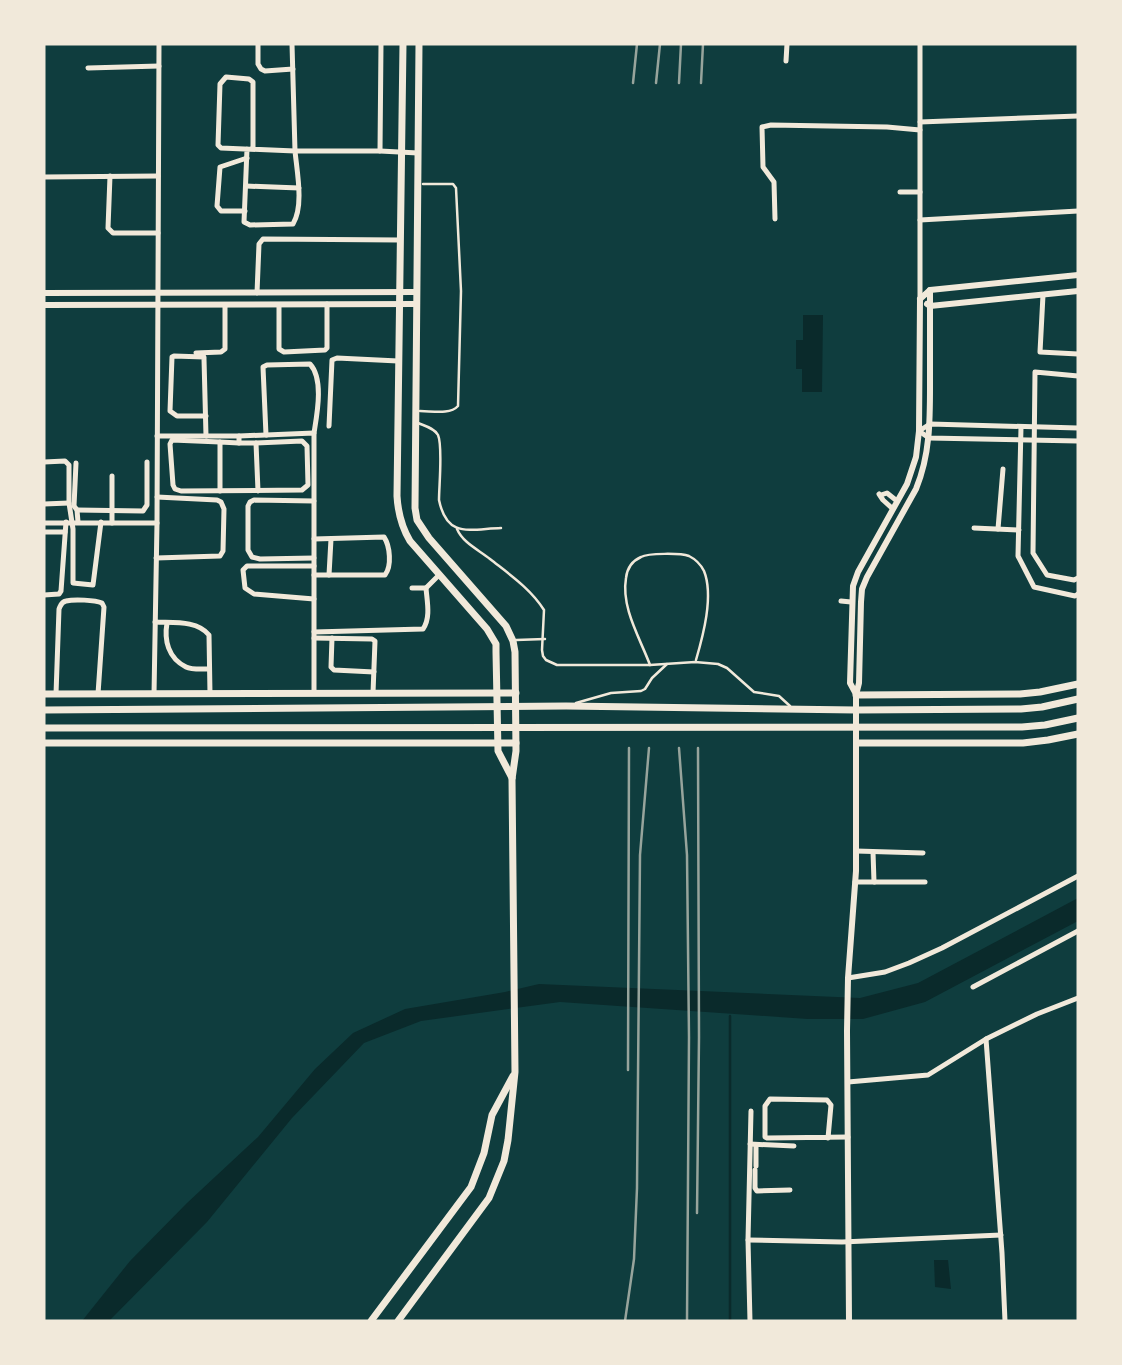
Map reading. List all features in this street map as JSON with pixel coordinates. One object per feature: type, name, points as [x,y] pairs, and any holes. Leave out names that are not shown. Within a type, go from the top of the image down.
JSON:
[{"type":"main road","points":[[403,44],[398,511],[402,527],[410,541],[496,644],[498,751],[512,779]]},
{"type":"main road","points":[[398,1321],[489,1198],[504,1161],[508,1140],[516,1035],[512,779],[516,743],[516,693],[513,640],[500,618],[432,542],[417,520],[414,495],[419,44]]},
{"type":"main road","points":[[856,695],[1020,694],[1078,684]]},
{"type":"main road","points":[[44,694],[516,693]]},
{"type":"main road","points":[[44,709],[566,706],[1021,709],[1078,699]]},
{"type":"main road","points":[[44,728],[1022,727],[1078,718]]},
{"type":"main road","points":[[856,743],[1023,743],[1078,734]]},
{"type":"main road","points":[[44,743],[516,743]]},
{"type":"main road","points":[[371,1321],[471,1187],[484,1153],[492,1115],[515,1072]]},
{"type":"street","points":[[154,694],[159,44]]},
{"type":"street","points":[[258,44],[258,64],[261,69],[293,69]]},
{"type":"street","points":[[292,44],[295,151],[299,188],[296,219],[293,224],[246,225],[244,211],[247,158],[250,149],[253,82],[226,77],[220,84],[218,145],[221,148],[250,149],[295,151],[418,153]]},
{"type":"street","points":[[380,151],[381,44]]},
{"type":"street","points":[[786,61],[787,44]]},
{"type":"street","points":[[856,695],[850,683],[853,586],[912,471],[919,432],[920,44]]},
{"type":"street","points":[[88,68],[159,66]]},
{"type":"street","points":[[920,122],[1078,116]]},
{"type":"street","points":[[775,219],[774,182],[763,167],[762,127],[887,127],[920,130]]},
{"type":"street","points":[[244,211],[219,210],[219,170],[224,164],[247,158]]},
{"type":"street","points":[[110,176],[108,228],[113,233],[158,233]]},
{"type":"street","points":[[44,177],[158,176]]},
{"type":"street","points":[[246,186],[299,188]]},
{"type":"street","points":[[900,192],[920,192]]},
{"type":"street","points":[[920,220],[1078,211]]},
{"type":"street","points":[[257,293],[259,244],[263,239],[400,240]]},
{"type":"street","points":[[920,299],[930,290],[1078,275]]},
{"type":"street","points":[[920,282],[930,290]]},
{"type":"street","points":[[849,1321],[847,1031],[856,851],[856,695],[859,683],[860,602],[867,577],[922,475],[930,424],[930,290]]},
{"type":"street","points":[[920,299],[930,306],[1078,291]]},
{"type":"street","points":[[44,293],[416,292]]},
{"type":"street","points":[[1043,295],[1040,352],[1078,354]]},
{"type":"street","points":[[279,305],[279,349],[284,352],[327,348],[327,304]]},
{"type":"street","points":[[44,305],[416,304]]},
{"type":"street","points":[[158,353],[223,352],[225,305]]},
{"type":"street","points":[[206,416],[181,416],[170,411],[170,358],[204,357],[206,416],[206,436]]},
{"type":"street","points":[[316,420],[329,423],[332,360],[398,361]]},
{"type":"street","points":[[266,435],[263,367],[310,364],[317,379],[314,433],[314,693]]},
{"type":"street","points":[[1078,376],[1035,372],[1033,553],[1047,575],[1074,580],[1078,578]]},
{"type":"street","points":[[158,381],[170,380]]},
{"type":"street","points":[[919,432],[930,424],[1078,428]]},
{"type":"street","points":[[1021,427],[1018,556],[1034,587],[1075,596],[1078,594]]},
{"type":"street","points":[[919,432],[929,438],[1078,441]]},
{"type":"street","points":[[157,436],[206,436],[239,439],[256,443],[302,441],[307,446],[308,485],[302,491],[175,489],[170,444],[172,440],[220,442],[239,439],[266,435],[314,433]]},
{"type":"street","points":[[220,442],[220,491]]},
{"type":"street","points":[[256,443],[258,491]]},
{"type":"street","points":[[44,462],[65,461],[69,465],[73,583],[93,585],[101,523]]},
{"type":"street","points":[[77,510],[140,512],[145,509],[147,462]]},
{"type":"street","points":[[76,463],[74,506],[77,510]]},
{"type":"street","points":[[998,529],[1003,469]]},
{"type":"street","points":[[112,477],[112,523]]},
{"type":"street","points":[[893,509],[880,494],[887,493],[897,501]]},
{"type":"street","points":[[156,558],[220,556],[223,551],[225,509],[217,500],[157,497]]},
{"type":"street","points":[[314,501],[254,500],[248,506],[248,550],[252,557],[314,558]]},
{"type":"street","points":[[44,504],[69,503]]},
{"type":"street","points":[[44,594],[59,594],[61,591],[65,533],[77,510]]},
{"type":"street","points":[[44,523],[157,523]]},
{"type":"street","points":[[974,528],[1019,530]]},
{"type":"street","points":[[44,532],[65,533]]},
{"type":"street","points":[[314,539],[384,537],[387,541],[389,567],[385,575],[314,575]]},
{"type":"street","points":[[330,575],[331,539]]},
{"type":"street","points":[[314,566],[247,566],[243,570],[245,588],[254,594],[314,599]]},
{"type":"street","points":[[412,588],[426,588],[439,575]]},
{"type":"street","points":[[1059,592],[1062,578]]},
{"type":"street","points":[[314,635],[423,629],[428,619],[426,588]]},
{"type":"street","points":[[56,694],[59,609],[66,601],[97,601],[104,607],[98,694]]},
{"type":"street","points":[[841,601],[851,602]]},
{"type":"street","points":[[155,622],[198,625],[207,632],[210,694]]},
{"type":"street","points":[[167,623],[165,640],[177,660],[190,668],[209,669]]},
{"type":"street","points":[[314,635],[375,641],[373,693]]},
{"type":"street","points":[[332,638],[331,667],[334,670],[374,673]]},
{"type":"street","points":[[856,851],[923,853]]},
{"type":"street","points":[[873,852],[874,882]]},
{"type":"street","points":[[848,980],[885,972],[909,963],[1078,877]]},
{"type":"street","points":[[855,882],[925,882]]},
{"type":"street","points":[[973,987],[1078,931]]},
{"type":"street","points":[[848,1082],[928,1075],[986,1039],[1037,1014],[1078,999]]},
{"type":"street","points":[[986,1039],[1005,1321]]},
{"type":"street","points":[[828,1138],[831,1105],[827,1100],[770,1099],[765,1105],[765,1137],[828,1138],[848,1137]]},
{"type":"street","points":[[750,1321],[748,1240],[753,1156],[751,1111]]},
{"type":"street","points":[[753,1144],[794,1146]]},
{"type":"street","points":[[753,1156],[756,1168],[752,1180],[755,1190],[790,1190]]},
{"type":"street","points":[[748,1240],[849,1242],[1001,1235]]},
{"type":"lane","points":[[420,411],[449,411],[458,406],[461,304],[456,188],[453,184],[423,184]]},
{"type":"lane","points":[[415,422],[433,430],[438,436],[440,506],[450,524],[457,529],[461,538],[490,558],[531,593],[544,610],[542,650],[546,660],[557,665],[695,662],[718,664],[727,668],[754,692],[779,696],[793,709]]},
{"type":"lane","points":[[457,529],[501,528]]},
{"type":"lane","points":[[650,665],[629,614],[625,585],[628,568],[645,555],[686,555],[703,569],[708,599],[704,634],[695,662]]},
{"type":"lane","points":[[513,640],[545,639]]},
{"type":"lane","points":[[566,706],[611,693],[641,691],[667,664]]},
{"type":"water","points":[[803,315],[823,315],[822,392],[802,392],[802,369],[796,369],[796,340],[803,340]]},
{"type":"water","points":[[1078,898],[1078,921],[925,1002],[863,1019],[808,1019],[560,1002],[421,1021],[364,1043],[292,1118],[207,1222],[109,1321],[82,1321],[130,1261],[258,1137],[315,1069],[353,1033],[405,1009],[539,984],[860,998],[918,983]]},
{"type":"water","points":[[934,1260],[948,1260],[951,1289],[935,1287]]},
{"type":"waterway","points":[[730,1016],[730,1321]]},
{"type":"railway","points":[[633,83],[637,44]]},
{"type":"railway","points":[[656,83],[660,44]]},
{"type":"railway","points":[[679,83],[681,44]]},
{"type":"railway","points":[[701,83],[703,44]]},
{"type":"railway","points":[[628,1070],[629,748]]},
{"type":"railway","points":[[625,1321],[634,1259],[637,1188],[640,855],[649,748]]},
{"type":"railway","points":[[679,748],[687,855],[687,1321]]},
{"type":"railway","points":[[697,1213],[698,748]]}]
